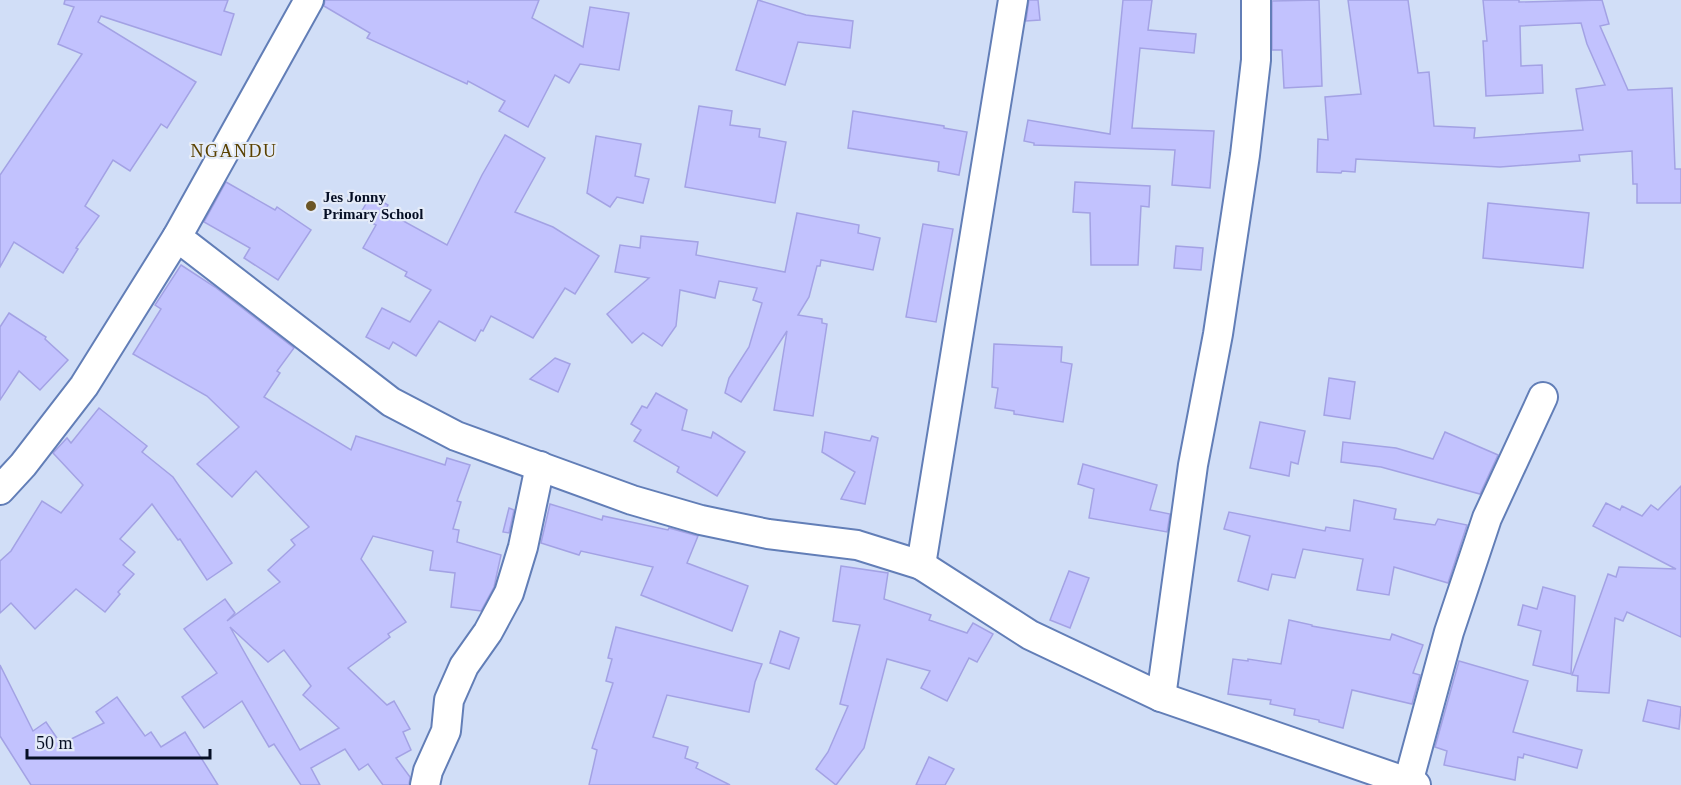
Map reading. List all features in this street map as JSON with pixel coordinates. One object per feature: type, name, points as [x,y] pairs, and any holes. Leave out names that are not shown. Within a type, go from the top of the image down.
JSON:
[{"type":"street","points":[[0,490],[23,465],[84,386],[177,237],[309,0]]},
{"type":"street","points":[[921,566],[1013,0]]},
{"type":"street","points":[[1161,697],[1193,465],[1218,334],[1245,156],[1256,60],[1256,0]]},
{"type":"street","points":[[177,237],[391,402],[456,436],[632,500],[701,520],[768,534],[858,544],[921,566],[1030,635],[1161,697],[1412,784],[1449,632],[1487,518],[1543,396]]},
{"type":"street","points":[[425,785],[428,771],[446,731],[449,700],[456,683],[509,593],[523,547],[540,466]]},
{"type":"building","points":[[65,0],[228,0],[224,11],[234,14],[221,55],[101,16],[98,22],[196,82],[167,128],[161,124],[130,171],[113,160],[85,206],[99,216],[76,248],[78,249],[63,273],[14,242],[0,267],[0,175],[82,54],[58,44],[74,7],[64,4]]},
{"type":"building","points":[[325,0],[539,0],[532,18],[583,47],[590,7],[629,13],[619,70],[580,64],[569,83],[555,75],[528,127],[499,111],[505,101],[468,81],[467,84],[367,38],[370,33],[324,6]]},
{"type":"building","points":[[758,0],[806,15],[853,21],[850,48],[798,42],[785,85],[736,70]]},
{"type":"building","points":[[1029,0],[1038,0],[1040,20],[1026,21]]},
{"type":"building","points":[[1123,0],[1152,0],[1148,30],[1196,34],[1194,53],[1140,48],[1132,128],[1214,131],[1210,188],[1172,185],[1175,150],[1034,145],[1034,143],[1024,141],[1028,120],[1110,134]]},
{"type":"building","points":[[1319,0],[1322,86],[1284,88],[1282,50],[1272,50],[1272,1]]},
{"type":"building","points":[[1348,0],[1408,0],[1418,73],[1429,72],[1434,126],[1475,128],[1474,138],[1583,130],[1576,89],[1605,85],[1587,44],[1581,23],[1520,26],[1521,66],[1542,65],[1543,93],[1486,96],[1483,41],[1487,41],[1483,0],[1519,0],[1519,2],[1602,0],[1609,24],[1600,26],[1628,90],[1672,88],[1675,169],[1681,169],[1681,203],[1637,203],[1637,184],[1633,184],[1632,151],[1579,155],[1580,161],[1500,167],[1356,159],[1355,172],[1317,172],[1318,139],[1328,140],[1325,97],[1361,94]]},
{"type":"building","points":[[699,106],[732,111],[730,125],[760,129],[759,137],[786,142],[775,203],[685,187]]},
{"type":"building","points":[[853,111],[967,132],[959,175],[938,171],[939,162],[848,148]]},
{"type":"building","points":[[505,135],[545,158],[515,212],[553,227],[599,256],[575,294],[565,288],[533,338],[491,316],[475,341],[439,321],[416,356],[393,342],[389,349],[366,337],[382,308],[410,322],[431,290],[405,276],[407,272],[363,248],[376,225],[359,216],[371,195],[388,205],[385,211],[447,245]]},
{"type":"building","points":[[596,136],[641,144],[635,176],[649,179],[643,203],[617,197],[610,207],[587,193]]},
{"type":"building","points":[[226,182],[275,210],[277,207],[311,230],[278,280],[244,258],[250,248],[204,222]]},
{"type":"building","points":[[1075,182],[1150,186],[1149,207],[1141,206],[1138,265],[1091,265],[1090,213],[1073,212]]},
{"type":"building","points":[[1488,203],[1589,213],[1583,268],[1483,258]]},
{"type":"building","points":[[797,213],[859,225],[858,233],[880,238],[873,270],[821,260],[820,266],[817,266],[809,297],[798,315],[822,319],[822,323],[827,324],[813,416],[774,410],[787,331],[741,402],[725,393],[729,378],[749,347],[762,303],[753,300],[757,288],[719,281],[715,298],[680,290],[676,326],[662,346],[643,333],[632,343],[607,314],[649,278],[615,272],[620,245],[640,248],[641,236],[698,242],[696,255],[785,272]]},
{"type":"building","points":[[923,224],[953,229],[936,322],[906,317]]},
{"type":"building","points":[[1176,246],[1203,248],[1201,270],[1174,268]]},
{"type":"building","points":[[181,265],[215,287],[294,348],[277,371],[280,373],[264,397],[351,450],[356,436],[445,465],[447,458],[470,465],[457,501],[461,502],[453,529],[459,530],[457,542],[501,555],[494,587],[481,611],[451,607],[455,573],[430,570],[433,551],[373,536],[361,559],[406,622],[388,634],[390,637],[348,668],[387,705],[394,701],[410,729],[403,732],[411,750],[396,758],[410,777],[409,785],[383,785],[368,764],[359,770],[345,749],[311,768],[320,785],[301,785],[274,744],[269,747],[242,701],[204,728],[182,697],[217,673],[184,629],[225,599],[235,613],[227,621],[280,582],[268,570],[295,545],[291,540],[309,527],[256,471],[232,497],[197,464],[239,427],[207,396],[133,354],[161,309],[155,305]],"holes":[[[230,627],[268,662],[284,650],[311,686],[303,695],[339,728],[300,750]]]},
{"type":"building","points":[[9,313],[46,337],[45,339],[68,360],[40,390],[19,371],[0,400],[0,327]]},
{"type":"building","points":[[994,344],[1062,347],[1061,362],[1072,364],[1063,422],[1014,414],[1014,411],[995,408],[998,388],[992,387]]},
{"type":"building","points":[[555,358],[570,364],[558,392],[530,379]]},
{"type":"building","points":[[1329,378],[1355,382],[1350,419],[1324,415]]},
{"type":"building","points":[[656,393],[687,410],[682,430],[711,438],[713,432],[745,452],[717,496],[677,472],[679,467],[634,441],[641,430],[631,424],[642,406],[647,408]]},
{"type":"building","points":[[99,408],[147,446],[142,452],[173,477],[232,563],[207,580],[180,539],[178,540],[152,504],[120,539],[135,552],[123,565],[134,574],[105,612],[76,589],[35,629],[11,603],[0,613],[0,561],[11,551],[42,501],[61,513],[83,485],[53,453],[67,438],[71,443]]},
{"type":"building","points":[[1260,422],[1305,431],[1298,464],[1291,462],[1289,476],[1250,468]]},
{"type":"building","points":[[825,432],[870,441],[872,436],[878,438],[865,504],[841,499],[855,472],[822,452]]},
{"type":"building","points":[[1445,432],[1498,455],[1480,494],[1381,467],[1341,462],[1343,442],[1396,448],[1433,459]]},
{"type":"building","points":[[1083,464],[1157,485],[1150,510],[1170,514],[1167,532],[1089,518],[1094,489],[1078,484]]},
{"type":"building","points":[[1681,486],[1681,637],[1627,612],[1623,621],[1615,618],[1609,693],[1577,691],[1578,676],[1572,675],[1608,574],[1616,577],[1619,567],[1676,569],[1593,526],[1606,503],[1620,510],[1622,506],[1642,516],[1651,505],[1658,510]]},
{"type":"building","points":[[1354,500],[1396,509],[1394,519],[1435,525],[1438,519],[1467,525],[1448,583],[1394,567],[1389,595],[1357,590],[1363,559],[1303,549],[1295,578],[1272,574],[1268,590],[1238,581],[1250,536],[1224,529],[1229,512],[1325,531],[1326,527],[1350,531]]},
{"type":"building","points":[[550,504],[602,520],[603,516],[668,530],[669,528],[698,536],[687,563],[748,586],[732,631],[641,595],[653,567],[581,551],[579,555],[541,543]]},
{"type":"building","points":[[509,508],[514,510],[509,533],[503,532]]},
{"type":"building","points":[[841,566],[888,573],[884,599],[931,615],[929,620],[967,633],[973,623],[993,634],[977,662],[969,658],[947,701],[921,688],[930,671],[887,659],[864,748],[836,785],[816,769],[828,752],[848,706],[840,704],[860,625],[833,621]]},
{"type":"building","points":[[1069,571],[1089,578],[1070,628],[1050,620]]},
{"type":"building","points":[[1543,587],[1575,596],[1571,674],[1533,665],[1541,631],[1518,625],[1523,605],[1537,609]]},
{"type":"building","points":[[1289,620],[1390,640],[1392,634],[1423,645],[1413,673],[1420,675],[1412,704],[1352,690],[1343,728],[1294,715],[1295,709],[1270,704],[1271,700],[1228,694],[1233,659],[1281,664]]},
{"type":"building","points":[[616,627],[762,664],[755,682],[749,712],[667,695],[653,737],[688,747],[685,758],[698,763],[696,768],[730,785],[589,785],[597,750],[592,748],[613,683],[606,681],[612,659],[608,658]]},
{"type":"building","points":[[780,631],[799,638],[789,669],[770,663]]},
{"type":"building","points":[[1459,661],[1528,681],[1513,732],[1582,750],[1577,768],[1524,754],[1523,758],[1518,757],[1515,780],[1444,765],[1447,751],[1435,747]]},
{"type":"building","points":[[0,665],[33,731],[46,722],[61,744],[104,723],[96,712],[117,697],[145,736],[151,732],[161,747],[185,732],[218,785],[31,785],[0,736]]},
{"type":"building","points":[[1648,700],[1681,707],[1679,729],[1643,721]]},
{"type":"building","points":[[929,757],[954,769],[945,785],[916,785]]},
{"type":"place","name":"Jes Jonny Primary School","points":[[311,206]]},
{"type":"district","name":"NGANDU","points":[[234,151]]}]
